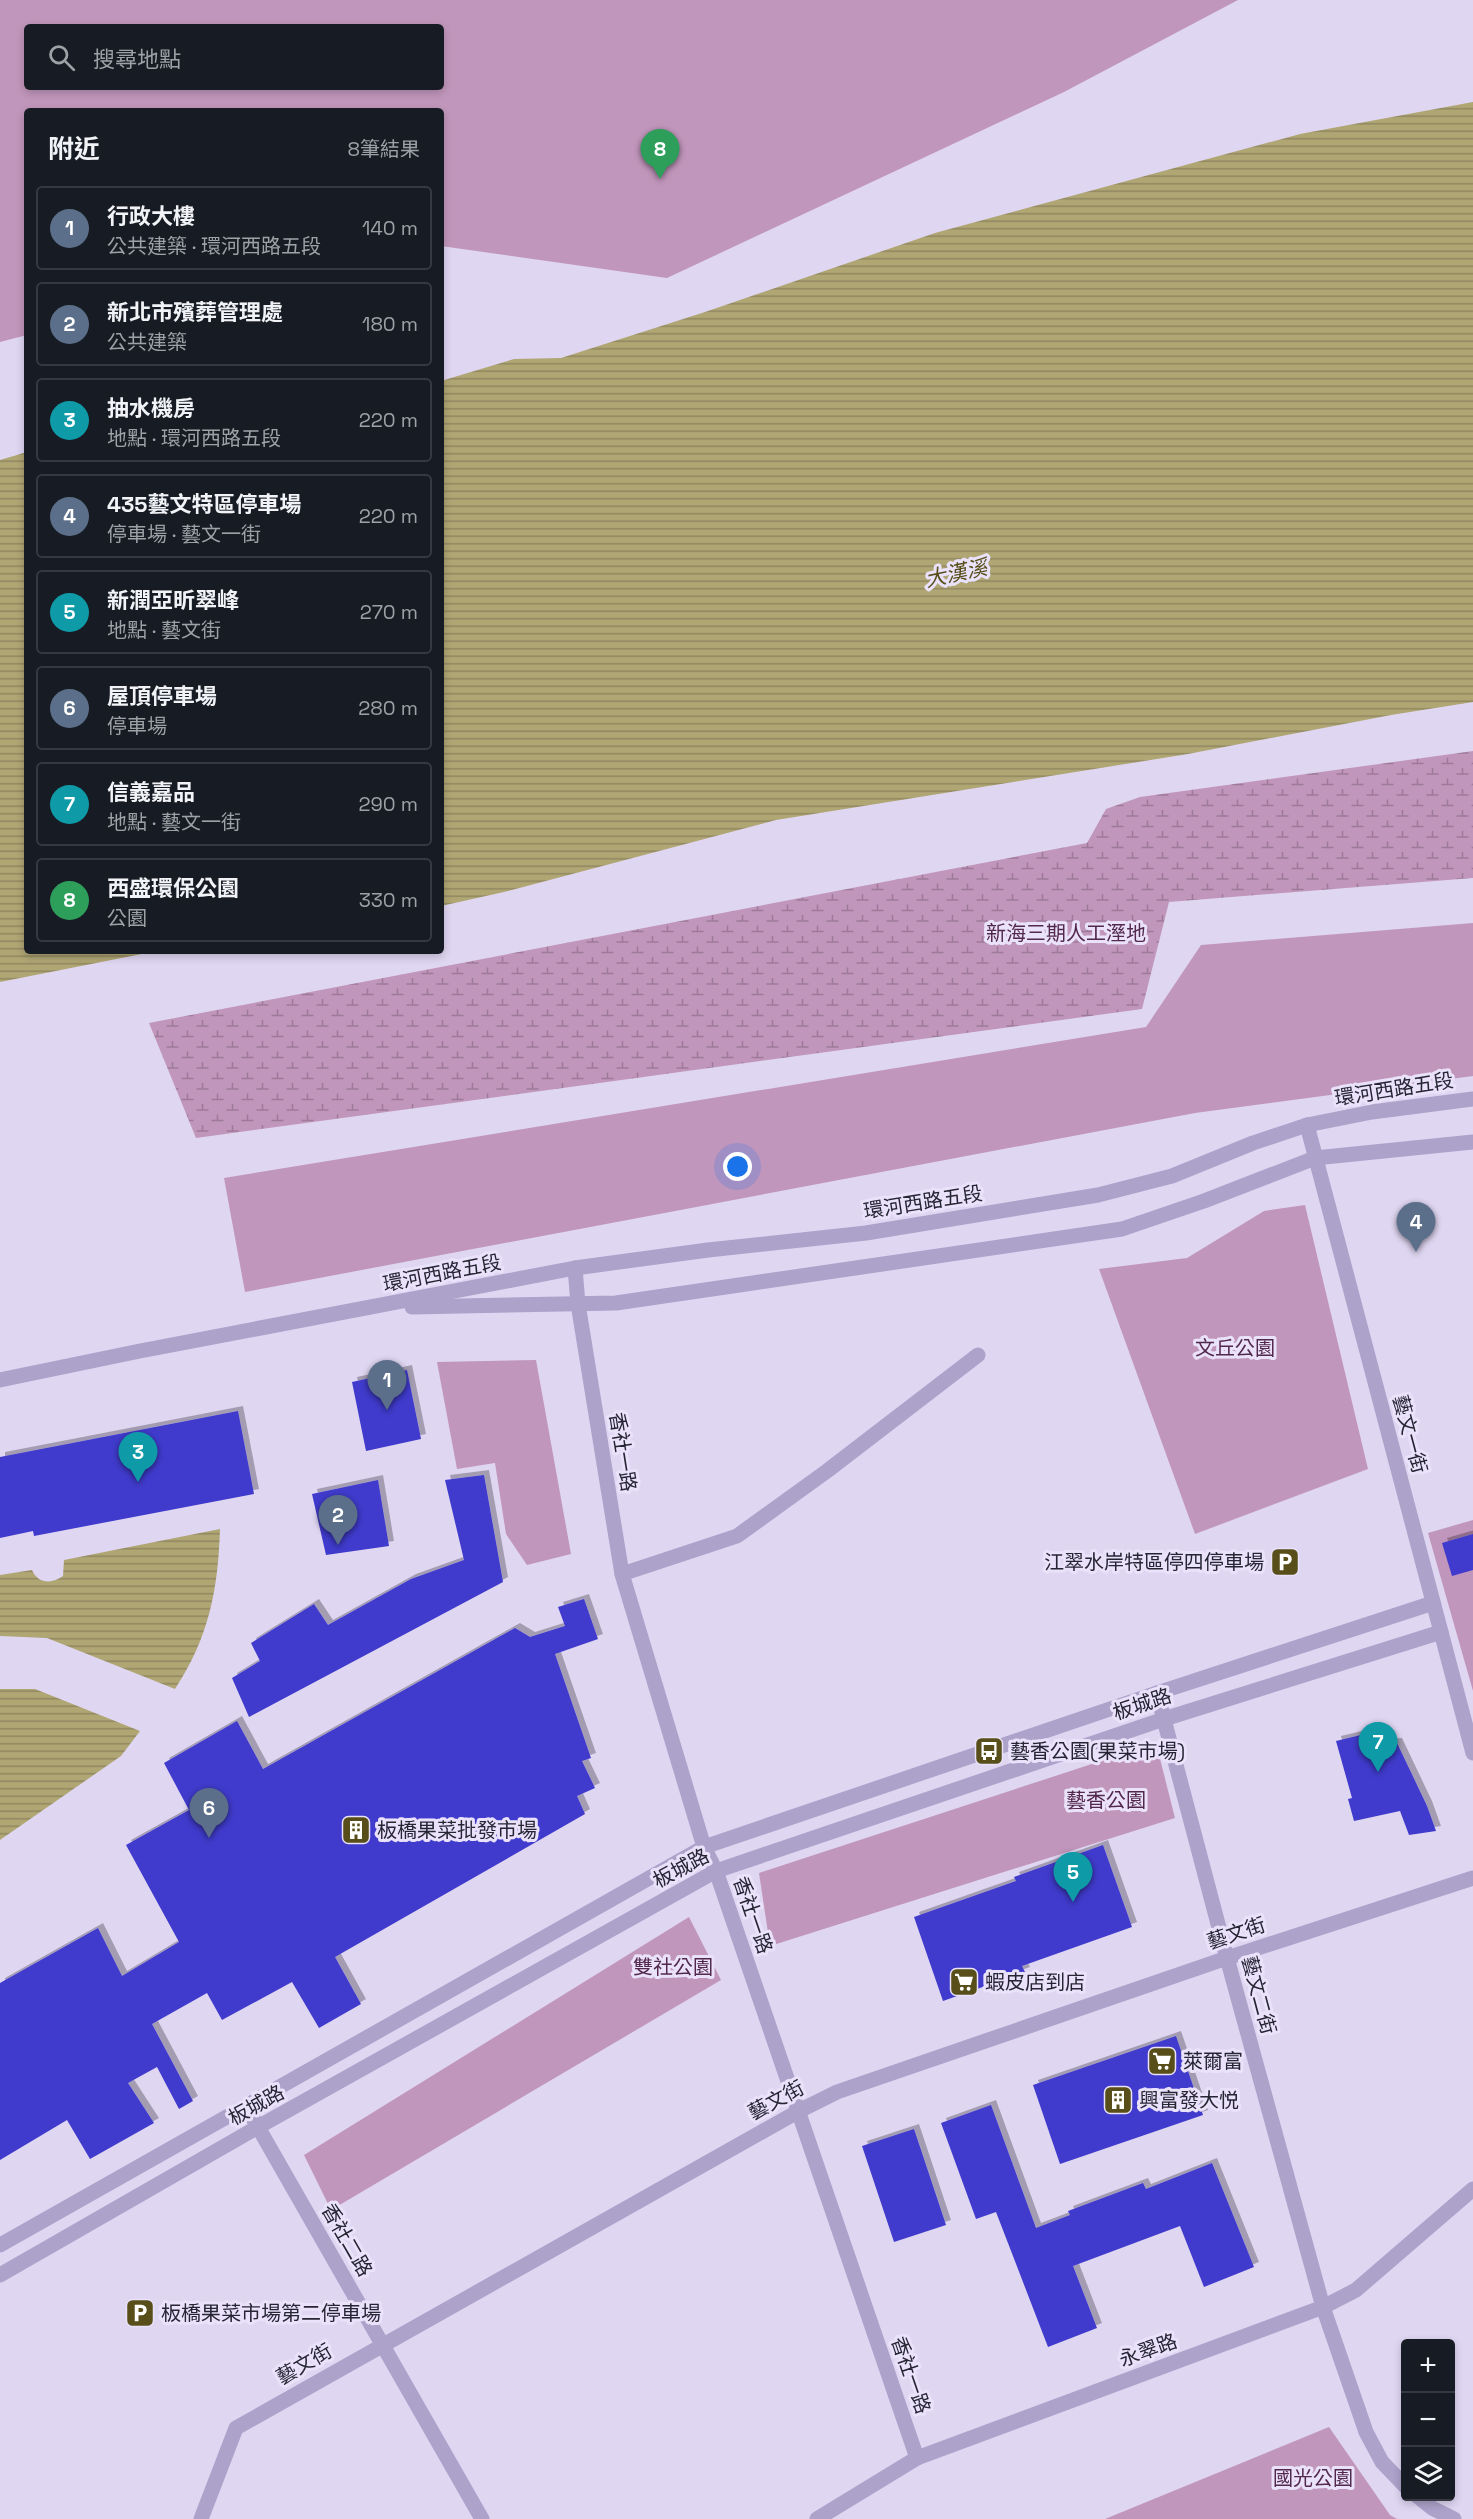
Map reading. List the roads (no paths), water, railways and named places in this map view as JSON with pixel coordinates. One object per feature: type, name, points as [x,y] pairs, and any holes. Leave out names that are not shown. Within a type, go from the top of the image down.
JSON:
[{"type":"street","name":"環河西路五段","points":[[0,1380],[575,1268],[708,1250],[866,1233],[1098,1195],[1172,1176],[1253,1143],[1307,1125],[1372,1112],[1473,1099]]},
{"type":"street","name":"藝文一街","points":[[1307,1125],[1473,1753]]},
{"type":"street","name":"環河西路五段","points":[[371,1308],[616,1303],[1122,1229],[1204,1201],[1315,1158],[1473,1142]]},
{"type":"street","name":"香社一路","points":[[575,1268],[578,1304],[622,1574],[704,1847],[716,1871],[917,2458]]},
{"type":"street","points":[[622,1574],[737,1536],[827,1471],[978,1355]]},
{"type":"street","name":"板城路","points":[[0,2245],[704,1847],[1157,1693],[1433,1603]]},
{"type":"street","name":"板城路","points":[[0,2276],[258,2127],[716,1871],[1164,1719],[1441,1632]]},
{"type":"street","name":"藝文二街","points":[[1157,1693],[1323,2307],[1366,2432],[1382,2462],[1401,2482]]},
{"type":"street","name":"藝文街","points":[[201,2519],[236,2428],[799,2110],[837,2092],[1227,1958],[1473,1878]]},
{"type":"street","name":"香社二路","points":[[246,2106],[482,2519]]},
{"type":"street","name":"永翠路","points":[[818,2519],[917,2458],[1323,2307],[1356,2290],[1473,2189]]},
{"type":"street","points":[[1423,2501],[1454,2519]]},
{"type":"water","name":"大漢溪","points":[[1473,102],[1473,702],[1391,715],[1188,754],[776,820],[504,892],[444,905],[444,380],[514,359],[561,358],[705,312],[935,233],[1300,134]]},
{"type":"water","points":[[24,453],[24,954],[142,954],[0,982],[0,460]]},
{"type":"water","points":[[220,1529],[217,1572],[210,1612],[196,1651],[175,1689],[47,1638],[0,1636],[0,1575],[32,1570],[38,1578],[50,1581],[63,1576],[64,1560]]},
{"type":"water","points":[[0,1689],[35,1689],[140,1731],[121,1756],[0,1840]]},
{"type":"place","name":"西盛環保公園","points":[[660,179]]},
{"type":"place","name":"435藝文特區停車場","points":[[1416,1252]]},
{"type":"place","name":"行政大樓","points":[[387,1410]]},
{"type":"place","name":"抽水機房","points":[[138,1482]]},
{"type":"place","name":"新北市殯葬管理處","points":[[338,1545]]},
{"type":"place","name":"江翠水岸特區停四停車場","points":[[1285,1562]]},
{"type":"place","name":"藝香公園(果菜市場)","points":[[989,1751]]},
{"type":"place","name":"信義嘉品","points":[[1378,1772]]},
{"type":"place","name":"板橋果菜批發市場","points":[[356,1830]]},
{"type":"place","name":"屋頂停車場","points":[[209,1838]]},
{"type":"place","name":"新潤亞昕翠峰","points":[[1073,1902]]},
{"type":"place","name":"蝦皮店到店","points":[[964,1982]]},
{"type":"place","name":"萊爾富","points":[[1162,2061]]},
{"type":"place","name":"興富發大悦","points":[[1118,2100]]},
{"type":"place","name":"板橋果菜市場第二停車場","points":[[140,2313]]},
{"type":"park label","name":"新海三期人工溼地","points":[[1066,933]]},
{"type":"park label","name":"文丘公園","points":[[1235,1348]]},
{"type":"park label","name":"藝香公園","points":[[1106,1800]]},
{"type":"park label","name":"雙社公園","points":[[673,1967]]},
{"type":"park label","name":"國光公園","points":[[1313,2478]]}]
